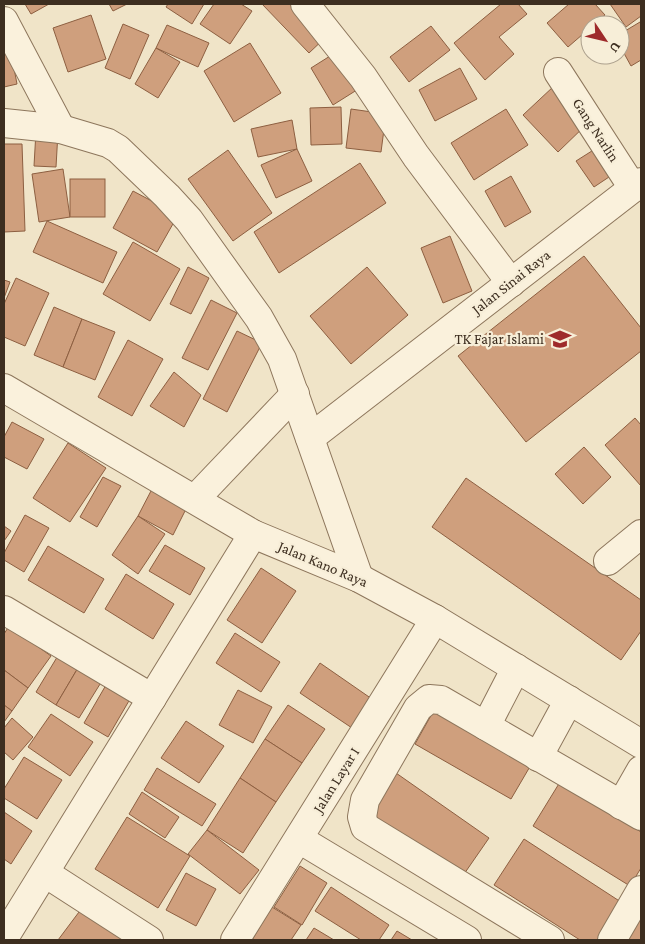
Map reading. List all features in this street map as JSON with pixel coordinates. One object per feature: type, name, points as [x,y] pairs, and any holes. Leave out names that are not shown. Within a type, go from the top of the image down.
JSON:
[{"type":"street","points":[[305,4],[362,77],[416,156],[511,283]]},
{"type":"street","points":[[4,21],[61,129]]},
{"type":"street","name":"Gang Narlin","points":[[558,72],[637,185]]},
{"type":"street","points":[[4,124],[61,129],[99,140],[118,149],[189,220],[259,318],[282,359],[359,578]]},
{"type":"street","name":"Jalan Sinai Raya","points":[[310,438],[637,185]]},
{"type":"street","name":"Jalan Kano Raya","points":[[4,388],[253,534],[359,578],[435,619],[641,744]]},
{"type":"street","points":[[194,499],[294,394]]},
{"type":"street","points":[[4,938],[253,534]]},
{"type":"street","points":[[608,560],[641,534]]},
{"type":"street","points":[[4,610],[152,698]]},
{"type":"street","name":"Jalan Layar I","points":[[235,940],[435,619]]},
{"type":"street","points":[[486,726],[516,668]]},
{"type":"street","points":[[550,940],[370,831],[363,823],[362,810],[365,800],[418,708],[429,699],[441,700],[631,811],[641,770]]},
{"type":"street","points":[[538,757],[569,700]]},
{"type":"street","points":[[299,839],[467,940]]},
{"type":"street","points":[[45,873],[149,940]]},
{"type":"street","points":[[612,940],[641,890]]},
{"type":"building","points":[[25,4],[49,4],[31,14]]},
{"type":"building","points":[[109,4],[127,4],[113,11]]},
{"type":"building","points":[[168,4],[204,4],[192,24],[166,7]]},
{"type":"building","points":[[214,4],[241,4],[252,11],[230,44],[200,24]]},
{"type":"building","points":[[262,4],[296,4],[327,36],[309,53]]},
{"type":"building","points":[[501,4],[518,4],[527,14],[499,37],[514,54],[485,80],[454,43]]},
{"type":"building","points":[[569,4],[595,4],[605,15],[580,15],[580,37],[568,47],[547,23]]},
{"type":"building","points":[[610,4],[641,4],[641,16],[630,24],[630,15],[618,15]]},
{"type":"building","points":[[91,15],[106,59],[68,72],[53,28]]},
{"type":"building","points":[[640,22],[641,60],[631,66],[630,64],[630,28]]},
{"type":"building","points":[[123,24],[149,35],[130,79],[105,68]]},
{"type":"building","points":[[167,25],[209,43],[198,67],[156,48]]},
{"type":"building","points":[[431,26],[450,50],[409,82],[390,57]]},
{"type":"building","points":[[9,42],[17,84],[4,87],[4,43]]},
{"type":"building","points":[[250,43],[281,93],[234,122],[204,71]]},
{"type":"building","points":[[156,48],[180,62],[158,98],[135,84]]},
{"type":"building","points":[[338,51],[360,88],[333,105],[311,68]]},
{"type":"building","points":[[460,68],[477,99],[435,121],[419,90]]},
{"type":"building","points":[[554,86],[589,122],[558,152],[523,115]]},
{"type":"building","points":[[341,107],[342,144],[311,145],[310,108]]},
{"type":"building","points":[[351,109],[386,114],[381,152],[346,148]]},
{"type":"building","points":[[506,109],[528,145],[474,180],[451,143]]},
{"type":"building","points":[[292,120],[297,149],[258,157],[251,129]]},
{"type":"building","points":[[36,131],[58,132],[56,167],[34,166]]},
{"type":"building","points":[[4,144],[22,144],[25,231],[4,232]]},
{"type":"building","points":[[297,149],[312,181],[276,198],[261,165]]},
{"type":"building","points":[[595,149],[612,175],[594,187],[576,161]]},
{"type":"building","points":[[228,150],[272,213],[233,241],[188,179]]},
{"type":"building","points":[[360,163],[386,203],[279,273],[254,232]]},
{"type":"building","points":[[63,169],[70,217],[39,222],[32,174]]},
{"type":"building","points":[[511,176],[531,212],[505,227],[485,191]]},
{"type":"building","points":[[70,179],[105,179],[105,217],[70,217]]},
{"type":"building","points":[[133,191],[178,215],[157,252],[113,228]]},
{"type":"building","points":[[47,221],[117,252],[103,283],[33,252]]},
{"type":"building","points":[[450,236],[472,291],[443,303],[421,248]]},
{"type":"building","points":[[133,242],[180,269],[150,321],[103,294]]},
{"type":"building","name":"TK Fajar Islami","points":[[584,256],[641,328],[641,351],[526,442],[458,356]]},
{"type":"building","points":[[188,267],[209,278],[191,314],[170,304]]},
{"type":"building","points":[[367,267],[408,315],[351,364],[310,316]]},
{"type":"building","points":[[16,278],[49,293],[25,346],[4,337],[4,304]]},
{"type":"building","points":[[4,280],[10,282],[4,298]]},
{"type":"building","points":[[211,300],[237,313],[208,370],[182,358]]},
{"type":"building","points":[[54,307],[82,319],[63,367],[34,355]]},
{"type":"building","points":[[82,319],[115,332],[95,380],[63,367]]},
{"type":"building","points":[[237,331],[262,343],[227,412],[203,399]]},
{"type":"building","points":[[128,340],[163,359],[132,416],[98,397]]},
{"type":"building","points":[[174,372],[201,395],[184,427],[150,406]]},
{"type":"building","points":[[635,418],[641,425],[641,486],[605,445]]},
{"type":"building","points":[[12,422],[44,439],[27,469],[4,457],[4,437]]},
{"type":"building","points":[[68,443],[106,468],[70,522],[33,498]]},
{"type":"building","points":[[584,447],[611,477],[583,504],[555,474]]},
{"type":"building","points":[[103,477],[121,486],[97,527],[80,517]]},
{"type":"building","points":[[466,478],[641,600],[641,631],[621,660],[432,527]]},
{"type":"building","points":[[152,489],[187,507],[173,535],[138,516]]},
{"type":"building","points":[[25,515],[49,528],[24,572],[4,560],[4,553]]},
{"type":"building","points":[[138,516],[165,534],[138,574],[112,555]]},
{"type":"building","points":[[4,526],[11,531],[4,541]]},
{"type":"building","points":[[165,545],[205,568],[190,595],[149,571]]},
{"type":"building","points":[[48,546],[104,579],[84,613],[28,580]]},
{"type":"building","points":[[261,568],[296,591],[262,643],[227,620]]},
{"type":"building","points":[[126,574],[174,604],[153,639],[105,609]]},
{"type":"building","points":[[9,626],[51,656],[28,688],[4,670],[4,634]]},
{"type":"building","points":[[235,633],[280,662],[261,692],[216,663]]},
{"type":"building","points":[[62,649],[82,661],[56,705],[36,692]]},
{"type":"building","points":[[82,661],[105,676],[79,718],[56,705]]},
{"type":"building","points":[[320,663],[372,699],[352,728],[300,693]]},
{"type":"building","points":[[4,670],[28,688],[12,711],[4,705]]},
{"type":"building","points":[[106,685],[130,699],[108,737],[84,723]]},
{"type":"building","points":[[238,690],[272,707],[253,743],[219,725]]},
{"type":"building","points":[[438,703],[535,758],[511,799],[415,744]]},
{"type":"building","points":[[4,705],[12,711],[4,722]]},
{"type":"building","points":[[288,705],[325,729],[302,763],[265,739]]},
{"type":"building","points":[[51,714],[93,742],[70,776],[28,747]]},
{"type":"building","points":[[12,718],[33,737],[13,760],[4,752],[4,728]]},
{"type":"building","points":[[186,721],[224,746],[199,783],[161,758]]},
{"type":"building","points":[[265,739],[302,763],[276,802],[240,778]]},
{"type":"building","points":[[24,757],[62,780],[37,819],[4,798],[4,789]]},
{"type":"building","points":[[157,768],[216,804],[202,826],[144,790]]},
{"type":"building","points":[[396,773],[489,838],[462,877],[368,812]]},
{"type":"building","points":[[240,778],[276,802],[243,853],[207,830]]},
{"type":"building","points":[[560,782],[641,832],[641,868],[630,886],[533,826]]},
{"type":"building","points":[[142,792],[179,817],[165,838],[129,814]]},
{"type":"building","points":[[4,812],[32,831],[11,864],[4,859]]},
{"type":"building","points":[[127,817],[190,856],[158,908],[95,869]]},
{"type":"building","points":[[207,830],[259,870],[240,894],[188,854]]},
{"type":"building","points":[[524,839],[624,904],[601,940],[580,940],[494,885]]},
{"type":"building","points":[[300,866],[327,883],[302,925],[274,907]]},
{"type":"building","points":[[186,873],[216,889],[196,926],[166,910]]},
{"type":"building","points":[[331,887],[389,925],[379,940],[361,940],[315,911]]},
{"type":"building","points":[[272,907],[301,925],[291,940],[252,940]]},
{"type":"building","points":[[82,908],[124,940],[58,940]]},
{"type":"building","points":[[641,915],[641,940],[622,940]]},
{"type":"building","points":[[314,928],[334,940],[306,940]]},
{"type":"building","points":[[397,931],[412,940],[391,940]]},
{"type":"place","name":"TK Fajar Islami","points":[[560,339]]}]
